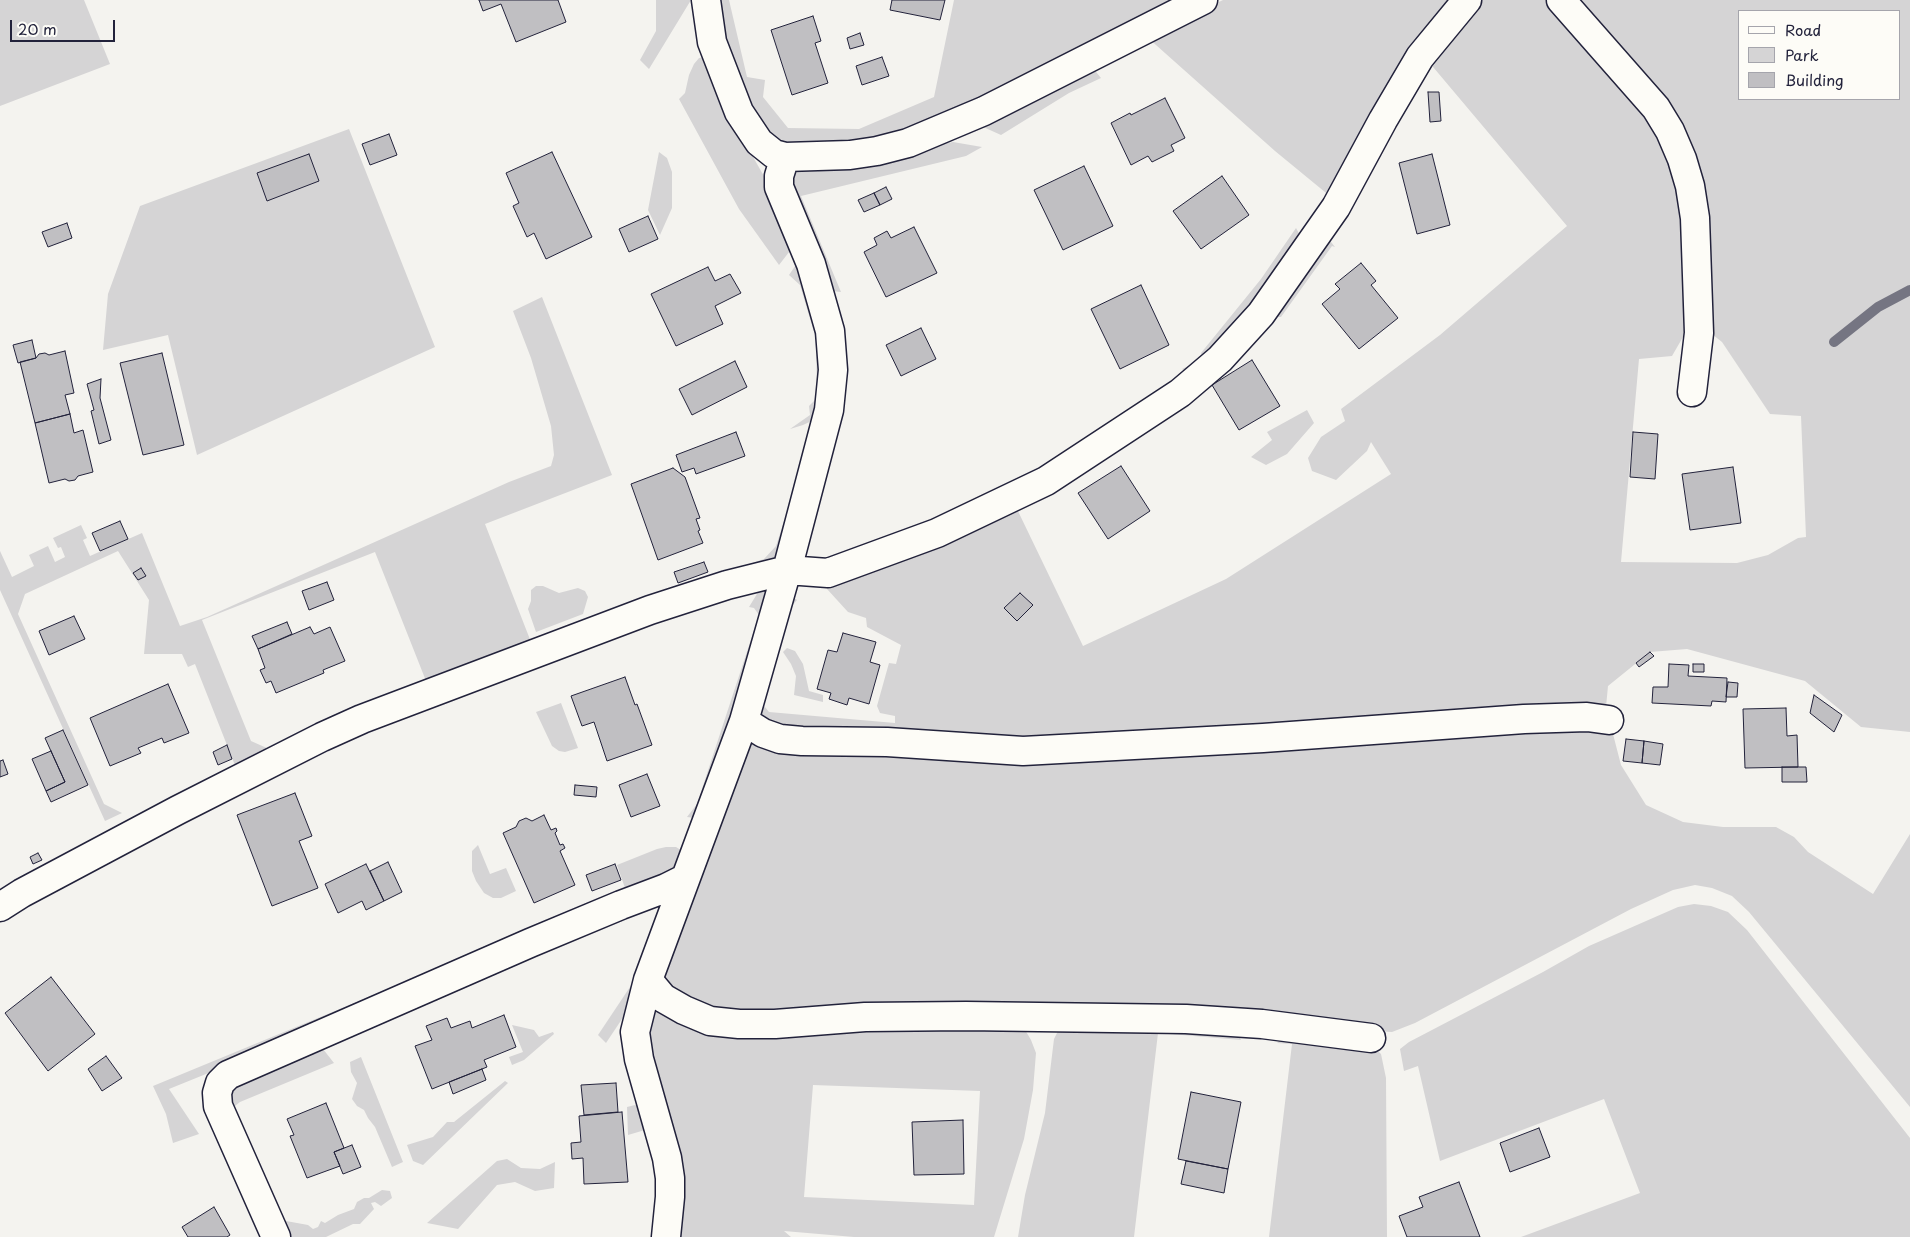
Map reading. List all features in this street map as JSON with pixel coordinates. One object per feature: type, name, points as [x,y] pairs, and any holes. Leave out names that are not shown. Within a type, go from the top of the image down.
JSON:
[{"type":"street","points":[[706,0],[712,42],[739,112],[759,142],[774,154],[785,157],[850,155],[908,142],[984,111],[1203,0]]},
{"type":"street","points":[[0,907],[30,888],[162,819],[322,737],[362,719],[650,610],[727,585],[787,570],[828,573],[906,546],[979,514],[1046,481],[1180,393],[1220,359],[1261,314],[1326,222],[1420,57],[1466,0]]},
{"type":"street","points":[[1561,0],[1656,108],[1670,131],[1682,159],[1690,186],[1695,218],[1699,333],[1692,392]]},
{"type":"street","points":[[666,1237],[670,1197],[667,1158],[639,1058],[635,1032],[648,980],[684,878],[744,721],[787,570],[829,410],[833,370],[830,331],[821,295],[808,257],[778,187],[778,176],[785,157]]},
{"type":"street","points":[[744,721],[763,733],[780,739],[887,742],[1023,751],[1263,738],[1524,719],[1587,718],[1609,720]]},
{"type":"street","points":[[276,1237],[218,1106],[217,1093],[220,1083],[228,1075],[539,940],[666,888],[684,878]]},
{"type":"street","points":[[648,980],[663,998],[684,1010],[710,1021],[739,1024],[775,1024],[883,1017],[966,1016],[1186,1019],[1262,1024],[1371,1038]]},
{"type":"green space","points":[[0,0],[84,0],[110,64],[0,106]]},
{"type":"green space","points":[[656,0],[691,0],[649,69],[640,60],[656,31]]},
{"type":"green space","points":[[715,0],[729,0],[747,77],[765,80],[763,97],[788,128],[859,129],[934,97],[954,0],[1182,0],[929,124],[845,145],[793,147],[768,133],[748,107],[728,58]]},
{"type":"green space","points":[[1223,0],[1455,0],[1331,197],[1275,151],[1147,37]]},
{"type":"green space","points":[[1477,0],[1555,0],[1642,105],[1665,137],[1676,160],[1683,193],[1687,230],[1687,330],[1672,356],[1639,359],[1621,562],[1737,563],[1768,555],[1798,538],[1806,537],[1801,416],[1770,414],[1722,342],[1708,331],[1700,191],[1694,156],[1685,132],[1668,108],[1574,0],[1910,0],[1910,732],[1861,727],[1805,681],[1687,649],[1650,652],[1608,686],[1606,707],[1621,765],[1646,805],[1683,822],[1723,827],[1776,827],[1794,837],[1808,852],[1873,894],[1910,834],[1910,1107],[1749,912],[1732,896],[1712,888],[1695,885],[1673,890],[1631,909],[1415,1023],[1392,1032],[1278,1017],[1207,1011],[881,1009],[798,1014],[718,1014],[690,1004],[669,991],[662,982],[659,972],[664,955],[740,754],[745,746],[753,743],[780,748],[851,747],[1046,759],[1132,754],[1224,752],[1474,731],[1537,728],[1561,711],[1273,729],[1129,734],[1017,743],[867,733],[802,733],[777,729],[766,724],[755,702],[787,604],[793,597],[797,600],[790,608],[761,702],[769,712],[895,723],[895,716],[880,713],[877,706],[889,663],[896,664],[901,645],[867,627],[866,618],[848,612],[827,589],[826,583],[924,548],[1016,507],[1083,646],[1226,579],[1391,474],[1371,442],[1367,451],[1336,480],[1312,471],[1308,458],[1321,437],[1345,421],[1341,409],[1440,335],[1567,226],[1428,61],[1450,28]]},
{"type":"green space","points":[[706,57],[735,125],[774,194],[796,243],[779,265],[739,209],[679,99],[685,93],[689,75],[694,64],[699,58]]},
{"type":"green space","points":[[1092,67],[1101,78],[1069,93],[1001,135],[981,126]]},
{"type":"green space","points":[[349,129],[435,347],[197,455],[168,335],[103,350],[108,294],[140,206]]},
{"type":"green space","points":[[953,142],[982,147],[966,156],[801,196],[841,292],[831,291],[788,175],[795,169]]},
{"type":"green space","points":[[659,152],[667,158],[672,172],[672,208],[660,235],[648,210]]},
{"type":"green space","points":[[1296,228],[1301,237],[1279,279],[1189,374],[1182,369],[1203,359],[1201,353],[1261,279]]},
{"type":"green space","points":[[1324,241],[1331,242],[1335,247],[1332,246],[1281,317],[1268,317]]},
{"type":"green space","points":[[802,256],[821,321],[820,417],[790,429],[810,415],[809,406],[817,398],[816,339],[800,285],[789,275]]},
{"type":"green space","points":[[542,297],[612,475],[485,524],[531,642],[613,610],[764,559],[776,546],[801,469],[776,563],[428,686],[375,552],[202,620],[251,741],[278,753],[238,773],[195,664],[188,667],[182,654],[144,654],[149,600],[118,551],[25,594],[18,614],[104,804],[122,813],[105,821],[0,590],[0,551],[12,577],[34,566],[29,555],[48,546],[55,562],[65,557],[61,547],[58,548],[53,538],[81,525],[87,538],[83,540],[90,556],[142,533],[180,626],[207,617],[509,482],[551,466],[554,455],[551,426],[531,358],[513,311]]},
{"type":"green space","points":[[1307,410],[1314,423],[1287,454],[1266,465],[1251,457],[1272,440],[1267,432]]},
{"type":"green space","points":[[536,586],[543,586],[559,593],[578,588],[585,591],[588,597],[583,614],[536,632],[528,609],[531,601],[531,590]]},
{"type":"green space","points":[[760,589],[768,589],[763,628],[695,818],[687,817],[697,804],[759,615],[754,608],[749,607]]},
{"type":"green space","points":[[787,648],[795,651],[803,664],[809,691],[823,695],[823,702],[794,695],[796,676],[783,652]]},
{"type":"green space","points":[[561,703],[578,748],[565,752],[559,751],[552,746],[536,712]]},
{"type":"green space","points":[[478,845],[490,874],[506,868],[516,891],[501,898],[493,898],[484,893],[472,871],[472,851]]},
{"type":"green space","points":[[666,847],[676,847],[684,852],[679,871],[243,1059],[169,1089],[199,1134],[173,1143],[166,1114],[153,1086],[461,959],[625,888],[617,865]]},
{"type":"green space","points":[[1694,904],[1711,906],[1728,912],[1747,930],[1910,1138],[1910,1237],[1521,1237],[1640,1193],[1604,1099],[1440,1161],[1418,1066],[1404,1071],[1400,1049],[1409,1042],[1589,946],[1678,907]]},
{"type":"green space","points":[[636,978],[628,1010],[606,1043],[598,1035]]},
{"type":"green space","points":[[653,1000],[663,1009],[878,1029],[1024,1028],[1036,1053],[1033,1090],[1024,1139],[994,1237],[854,1237],[784,1231],[791,1237],[675,1237],[645,1031]],"holes":[[[813,1085],[980,1091],[974,1205],[804,1197]]]},
{"type":"green space","points":[[512,1025],[534,1030],[539,1037],[553,1032],[554,1034],[524,1060],[512,1065],[509,1057],[523,1052]]},
{"type":"green space","points":[[1065,1028],[1237,1032],[1241,1040],[1158,1033],[1134,1237],[1018,1237],[1025,1195],[1045,1113],[1054,1039],[1058,1031]]},
{"type":"green space","points":[[1282,1038],[1375,1048],[1381,1054],[1386,1078],[1387,1237],[1269,1237],[1292,1044],[1277,1043]]},
{"type":"green space","points":[[317,1046],[323,1049],[334,1063],[240,1102],[235,1106],[234,1112],[226,1095],[228,1087]]},
{"type":"green space","points":[[361,1057],[403,1162],[392,1167],[375,1127],[364,1110],[357,1106],[352,1099],[357,1083],[351,1072],[350,1062]]},
{"type":"green space","points":[[505,1081],[508,1083],[423,1165],[413,1161],[407,1145],[433,1137],[447,1122],[454,1122]]},
{"type":"green space","points":[[643,1103],[660,1176],[645,1130],[628,1135],[627,1107]]},
{"type":"green space","points":[[507,1159],[521,1168],[540,1169],[555,1162],[554,1188],[535,1191],[515,1182],[497,1185],[458,1229],[427,1223],[497,1161]]},
{"type":"green space","points":[[382,1190],[390,1191],[392,1198],[381,1206],[375,1202],[371,1203],[374,1209],[360,1224],[353,1224],[326,1237],[285,1237],[280,1225],[286,1221],[308,1225],[313,1229],[318,1227],[321,1221],[325,1223],[338,1215],[354,1209],[357,1202],[364,1198],[369,1198]]},
{"type":"building","points":[[479,0],[558,0],[566,22],[516,42],[501,4],[483,11]]},
{"type":"building","points":[[892,0],[945,0],[940,20],[890,10]]},
{"type":"building","points":[[813,16],[821,41],[815,43],[828,83],[792,95],[771,30]]},
{"type":"building","points":[[860,33],[864,45],[850,49],[847,38]]},
{"type":"building","points":[[882,57],[889,76],[862,85],[856,66]]},
{"type":"building","points":[[1428,92],[1439,92],[1441,121],[1430,122]]},
{"type":"building","points":[[1165,98],[1185,138],[1171,145],[1174,151],[1152,162],[1148,156],[1131,165],[1111,123]]},
{"type":"building","points":[[389,134],[397,155],[370,165],[362,144]]},
{"type":"building","points":[[552,152],[592,237],[546,259],[534,233],[527,237],[513,206],[519,203],[506,173]]},
{"type":"building","points":[[309,154],[319,181],[267,201],[257,173]]},
{"type":"building","points":[[1432,154],[1450,225],[1417,234],[1399,163]]},
{"type":"building","points":[[1084,166],[1113,226],[1063,250],[1034,190]]},
{"type":"building","points":[[1222,176],[1249,215],[1201,249],[1173,211]]},
{"type":"building","points":[[886,187],[892,199],[880,205],[874,193]]},
{"type":"building","points":[[874,193],[880,205],[864,212],[858,200]]},
{"type":"building","points":[[648,216],[658,239],[629,252],[619,229]]},
{"type":"building","points":[[67,223],[72,238],[48,247],[42,232]]},
{"type":"building","points":[[914,227],[937,273],[886,297],[864,252],[877,245],[874,238],[887,231],[891,238]]},
{"type":"building","points":[[1361,263],[1376,281],[1371,285],[1398,318],[1359,349],[1322,304],[1340,289],[1335,284]]},
{"type":"building","points":[[708,267],[715,281],[730,274],[741,293],[715,306],[723,324],[676,346],[651,294]]},
{"type":"building","points":[[1141,285],[1169,345],[1120,369],[1091,309]]},
{"type":"building","points":[[921,328],[936,359],[901,376],[886,345]]},
{"type":"building","points":[[32,340],[36,358],[18,363],[13,345]]},
{"type":"building","points":[[65,351],[74,393],[65,395],[70,414],[35,423],[20,362],[36,358],[39,354],[45,353],[49,355]]},
{"type":"building","points":[[162,353],[184,445],[143,455],[120,363]]},
{"type":"building","points":[[1252,360],[1280,406],[1239,430],[1212,385]]},
{"type":"building","points":[[735,361],[747,387],[692,415],[679,389]]},
{"type":"building","points":[[101,379],[100,398],[111,440],[99,444],[91,411],[94,410],[87,384]]},
{"type":"building","points":[[70,414],[74,433],[83,430],[93,472],[78,476],[75,480],[69,481],[65,479],[49,483],[35,423]]},
{"type":"building","points":[[736,432],[745,456],[696,474],[694,468],[682,472],[676,455]]},
{"type":"building","points":[[1633,432],[1658,434],[1655,479],[1630,477]]},
{"type":"building","points":[[1121,466],[1150,511],[1108,539],[1078,493]]},
{"type":"building","points":[[1733,467],[1741,523],[1690,530],[1682,474]]},
{"type":"building","points":[[673,468],[685,477],[700,518],[696,519],[703,543],[658,560],[631,484]]},
{"type":"building","points":[[120,521],[128,539],[100,551],[92,533]]},
{"type":"building","points":[[704,562],[708,572],[678,583],[674,572]]},
{"type":"building","points":[[141,568],[146,576],[138,580],[133,573]]},
{"type":"building","points":[[327,582],[334,600],[309,610],[302,591]]},
{"type":"building","points":[[1020,593],[1033,605],[1017,621],[1004,608]]},
{"type":"building","points":[[74,616],[85,639],[49,655],[39,631]]},
{"type":"building","points":[[287,622],[292,634],[258,649],[252,636]]},
{"type":"building","points":[[310,627],[314,634],[330,627],[345,661],[323,670],[324,673],[276,693],[271,681],[266,683],[260,670],[265,668],[258,649]]},
{"type":"building","points":[[843,633],[876,642],[870,662],[880,665],[869,704],[849,698],[847,705],[829,699],[831,693],[817,689],[828,650],[837,652]]},
{"type":"building","points":[[1650,652],[1654,656],[1639,667],[1636,663]]},
{"type":"building","points":[[1669,664],[1689,665],[1688,676],[1727,678],[1726,702],[1712,701],[1711,706],[1652,703],[1653,687],[1668,687]]},
{"type":"building","points":[[1693,664],[1704,664],[1704,672],[1693,672]]},
{"type":"building","points":[[625,677],[652,745],[607,761],[594,722],[582,726],[571,696]]},
{"type":"building","points":[[1728,682],[1738,683],[1737,697],[1726,697]]},
{"type":"building","points":[[168,684],[189,733],[164,743],[162,738],[138,748],[141,753],[110,766],[90,718]]},
{"type":"building","points":[[1814,695],[1842,715],[1834,732],[1810,713]]},
{"type":"building","points":[[1786,708],[1787,736],[1797,735],[1798,767],[1745,768],[1743,709]]},
{"type":"building","points":[[63,730],[88,785],[51,802],[46,791],[65,782],[45,738]]},
{"type":"building","points":[[1626,739],[1644,741],[1642,763],[1623,761]]},
{"type":"building","points":[[1644,741],[1663,744],[1660,765],[1642,763]]},
{"type":"building","points":[[227,745],[232,759],[218,765],[213,752]]},
{"type":"building","points":[[51,751],[65,782],[46,791],[32,759]]},
{"type":"building","points":[[3,760],[8,774],[0,777],[0,761]]},
{"type":"building","points":[[1782,767],[1806,767],[1807,782],[1782,782]]},
{"type":"building","points":[[647,774],[660,806],[631,817],[619,785]]},
{"type":"building","points":[[575,785],[597,787],[596,797],[574,795]]},
{"type":"building","points":[[295,793],[312,836],[299,841],[318,888],[272,906],[237,815]]},
{"type":"building","points":[[544,815],[551,830],[556,828],[557,831],[555,833],[560,845],[563,844],[565,848],[560,851],[575,885],[534,903],[503,833],[516,827],[519,821],[526,818],[532,821]]},
{"type":"building","points":[[38,853],[42,860],[33,864],[30,857]]},
{"type":"building","points":[[388,862],[402,892],[384,901],[370,871]]},
{"type":"building","points":[[366,864],[384,901],[366,910],[362,901],[338,913],[325,884]]},
{"type":"building","points":[[615,864],[621,880],[592,891],[586,875]]},
{"type":"building","points":[[51,977],[95,1034],[48,1071],[5,1013]]},
{"type":"building","points":[[504,1015],[516,1047],[484,1060],[487,1067],[432,1089],[415,1046],[432,1040],[426,1026],[447,1018],[451,1028],[470,1021],[472,1028]]},
{"type":"building","points":[[106,1056],[122,1078],[102,1091],[88,1069]]},
{"type":"building","points":[[482,1069],[486,1080],[453,1094],[449,1082]]},
{"type":"building","points":[[616,1083],[618,1112],[584,1115],[581,1085]]},
{"type":"building","points":[[1191,1092],[1241,1102],[1228,1169],[1178,1159]]},
{"type":"building","points":[[326,1103],[344,1148],[334,1152],[340,1166],[307,1178],[290,1136],[294,1135],[287,1119]]},
{"type":"building","points":[[622,1112],[628,1182],[584,1184],[583,1158],[572,1159],[571,1143],[581,1142],[579,1116]]},
{"type":"building","points":[[963,1120],[964,1174],[914,1175],[912,1122]]},
{"type":"building","points":[[1539,1128],[1550,1157],[1510,1172],[1500,1143]]},
{"type":"building","points":[[352,1145],[361,1167],[343,1174],[334,1152]]},
{"type":"building","points":[[1186,1161],[1228,1169],[1224,1193],[1181,1184]]},
{"type":"building","points":[[1459,1182],[1480,1237],[1407,1237],[1399,1216],[1423,1207],[1419,1197]]},
{"type":"building","points":[[214,1207],[230,1235],[227,1237],[188,1237],[182,1227]]},
{"type":"waterway","points":[[1834,342],[1878,307],[1910,290]]}]
